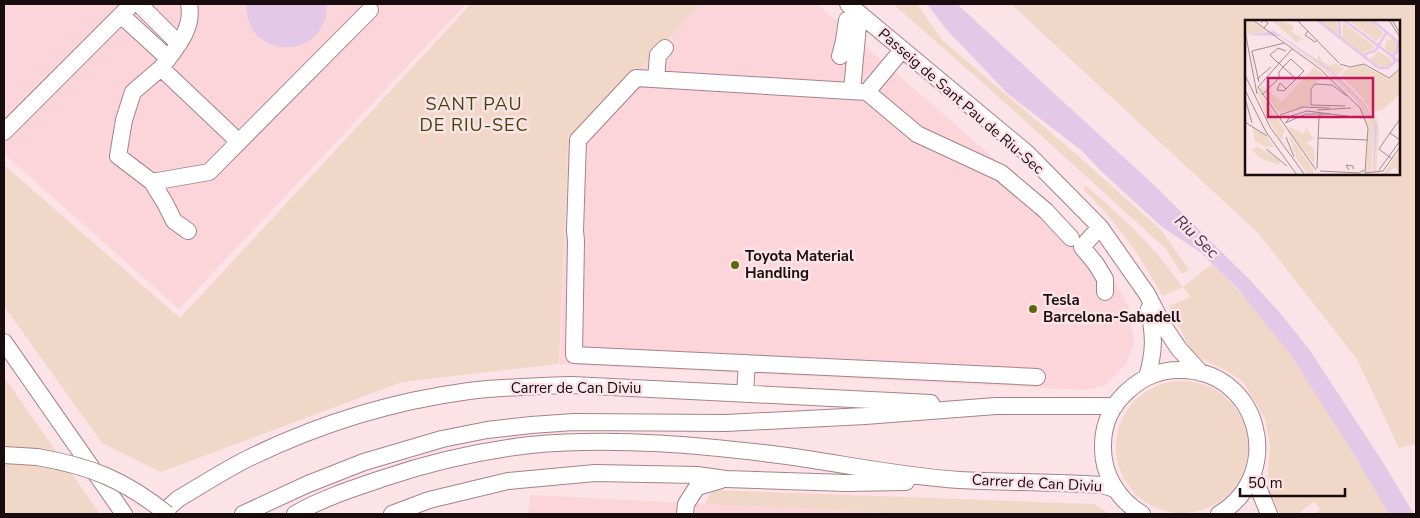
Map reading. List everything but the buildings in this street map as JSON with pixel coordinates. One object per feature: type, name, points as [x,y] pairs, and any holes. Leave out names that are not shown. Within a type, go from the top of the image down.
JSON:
[{"type":"street","points":[[139,4],[179,44]]},
{"type":"street","points":[[188,231],[174,221],[152,182],[118,156],[124,120],[133,92],[165,63],[179,44],[190,24],[189,4]]},
{"type":"street","points":[[152,182],[209,172],[370,6]]},
{"type":"street","points":[[4,132],[127,10],[165,63],[239,142]]},
{"type":"street","points":[[849,15],[859,91]]},
{"type":"street","points":[[840,56],[849,15]]},
{"type":"street","name":"Passeig de Sant Pau de Riu-Sec","points":[[849,15],[902,50],[1028,154],[1100,228],[1147,294],[1179,349],[1201,372]]},
{"type":"street","points":[[656,79],[658,55],[665,48]]},
{"type":"street","points":[[859,91],[902,50]]},
{"type":"street","points":[[1037,377],[574,355],[578,140],[636,78],[859,91],[917,134],[1001,173],[1046,211],[1071,238]]},
{"type":"street","points":[[1100,228],[1082,247],[1096,264],[1105,280],[1104,292]]},
{"type":"street","name":"Passeig de Sant Pau de Riu-Sec","points":[[1147,294],[1153,330],[1153,358],[1147,377]]},
{"type":"street","points":[[4,342],[124,514]]},
{"type":"street","points":[[745,393],[747,363]]},
{"type":"street","points":[[1142,514],[1126,502],[1115,489],[1105,467],[1103,443],[1108,420],[1115,406],[1132,386],[1147,377],[1173,370],[1201,372],[1220,380],[1240,398],[1251,415],[1256,428],[1258,448],[1253,475],[1239,498],[1219,514]]},
{"type":"street","name":"Carrer de Can Diviu","points":[[107,490],[144,501],[164,502],[178,507],[249,458],[290,440],[340,421],[430,398],[469,391],[572,385],[996,406],[1115,406]]},
{"type":"street","name":"Carrer de Can Diviu","points":[[243,514],[308,484],[364,462],[414,447],[487,430],[531,424],[574,422],[726,423],[865,416],[996,406]]},
{"type":"street","name":"Carrer de Can Diviu","points":[[295,514],[316,503],[354,488],[417,467],[472,454],[529,446],[590,442],[644,442],[719,448],[959,480],[1102,485],[1115,489]]},
{"type":"street","points":[[4,455],[37,457],[69,462],[90,468],[134,490],[163,512],[178,507]]},
{"type":"street","name":"Carrer de Can Diviu","points":[[392,514],[429,500],[469,489],[516,480],[595,473],[697,475],[726,479],[846,483],[959,480]]},
{"type":"street","points":[[1253,475],[1269,514]]},
{"type":"street","points":[[686,514],[686,504],[697,487],[726,479]]},
{"type":"shaded area","points":[[4,4],[466,4],[179,309],[4,154]]},
{"type":"shaded area","points":[[471,4],[701,4],[568,145],[559,364],[402,382],[161,472],[102,443],[4,306],[4,165],[180,318]]},
{"type":"shaded area","points":[[701,4],[817,4],[1076,230],[1117,286],[1129,307],[1134,342],[1126,364],[1106,385],[1086,390],[560,364],[568,145]]},
{"type":"shaded area","points":[[893,4],[917,4],[942,40],[1077,155],[1162,231],[1189,270],[1182,274],[1166,249]]},
{"type":"shaded area","points":[[1011,4],[1416,4],[1416,444],[1399,448],[1357,359],[1258,233]]},
{"type":"shaded area","points":[[1084,186],[1089,188],[1133,228],[1158,255],[1183,287],[1162,296],[1146,267],[1127,240],[1084,190]]},
{"type":"shaded area","points":[[1212,264],[1244,297],[1274,332],[1305,375],[1389,514],[1315,514],[1320,509],[1314,501],[1298,514],[1280,514],[1269,491],[1270,446],[1265,418],[1243,382],[1226,370],[1203,360],[1190,349],[1169,306],[1191,297],[1183,287]]},
{"type":"shaded area","points":[[4,377],[100,514],[4,514]]},
{"type":"shaded area","points":[[1182,381],[1195,382],[1207,386],[1229,400],[1243,422],[1247,434],[1247,460],[1243,472],[1229,494],[1207,508],[1195,512],[1182,513],[1169,512],[1157,508],[1135,494],[1121,472],[1117,460],[1116,447],[1117,434],[1121,422],[1135,400],[1157,386],[1169,382]]},
{"type":"shaded area","points":[[712,490],[1094,504],[1110,514],[911,514],[705,504]]},
{"type":"shaded area","points":[[530,495],[911,514],[528,514]]},
{"type":"water","points":[[247,4],[327,4],[323,23],[314,37],[300,45],[285,47],[270,44],[257,36],[249,22]]},
{"type":"water","name":"Riu Sec","points":[[927,4],[957,4],[1155,186],[1250,280],[1309,349],[1384,464],[1414,514],[1389,514],[1291,355],[1237,288],[1200,252],[1162,227],[1081,150],[1008,94],[946,29]]},
{"type":"place","name":"Toyota Material Handling","points":[[735,265]]},
{"type":"place","name":"Tesla Barcelona-Sabadell","points":[[1033,309]]},
{"type":"district","name":"SANT PAU DE RIU-SEC","points":[[474,114]]}]
